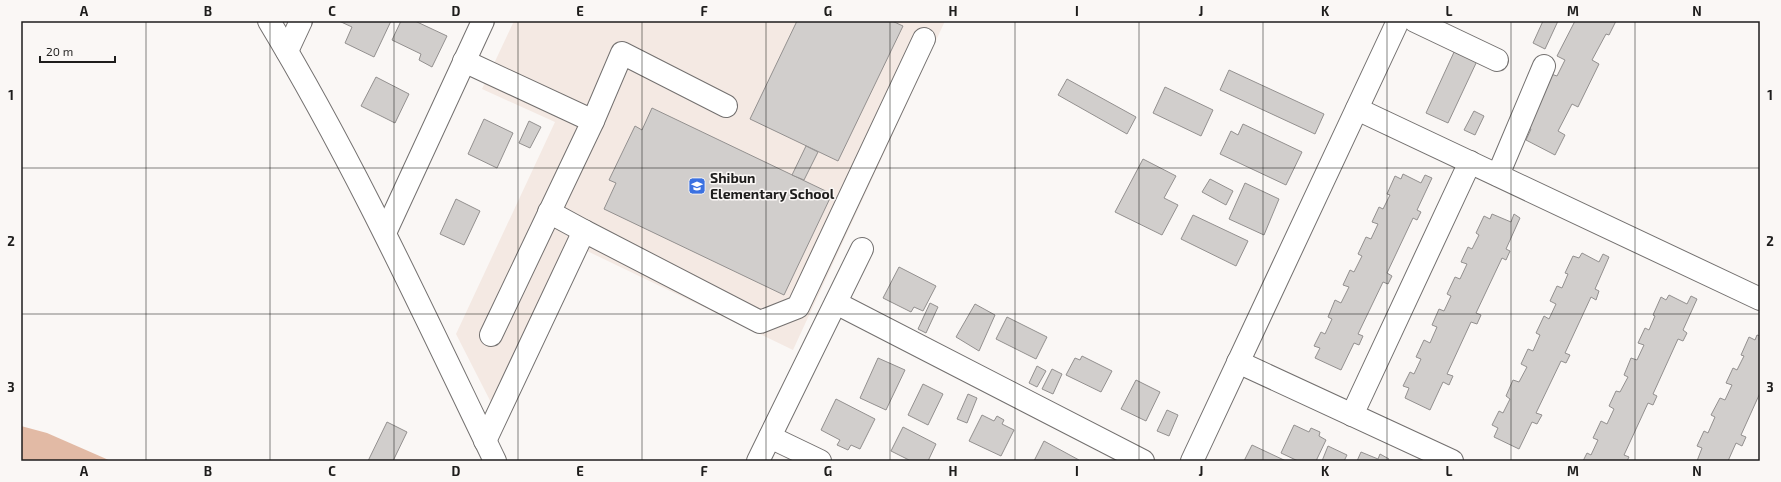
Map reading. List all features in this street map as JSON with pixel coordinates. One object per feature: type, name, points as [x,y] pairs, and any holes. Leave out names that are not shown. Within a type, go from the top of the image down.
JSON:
[{"type":"street","points":[[269,21],[322,113],[385,232],[495,461]]},
{"type":"street","points":[[287,51],[301,21]]},
{"type":"street","points":[[385,232],[483,21]]},
{"type":"street","points":[[1192,461],[1398,21]]},
{"type":"street","points":[[1414,21],[1497,60]]},
{"type":"street","points":[[549,212],[760,322],[798,306],[924,39]]},
{"type":"street","points":[[491,335],[593,121],[622,53],[726,106]]},
{"type":"street","points":[[464,61],[593,121]]},
{"type":"street","points":[[1498,175],[1544,66]]},
{"type":"street","points":[[1357,109],[1760,299]]},
{"type":"street","points":[[1352,415],[1470,162]]},
{"type":"street","points":[[485,441],[584,231]]},
{"type":"street","points":[[758,461],[862,249]]},
{"type":"street","points":[[836,303],[1143,461]]},
{"type":"street","points":[[1238,362],[1452,461]]},
{"type":"street","points":[[770,437],[820,461]]},
{"type":"shaded area","name":"Shibun Elementary School","points":[[514,21],[945,21],[793,350],[585,250],[503,426],[456,334],[555,122],[482,89]]},
{"type":"shaded area","points":[[21,426],[47,433],[111,461],[21,461]]},
{"type":"building","points":[[339,21],[391,21],[374,57],[345,43],[352,27]]},
{"type":"building","points":[[401,21],[415,21],[447,36],[432,67],[419,60],[421,54],[392,40]]},
{"type":"building","points":[[797,21],[892,21],[903,26],[838,161],[750,119]]},
{"type":"building","points":[[1543,21],[1558,21],[1545,49],[1533,43]]},
{"type":"building","points":[[1575,21],[1616,21],[1609,35],[1606,34],[1592,60],[1599,64],[1578,107],[1572,104],[1558,131],[1565,135],[1555,155],[1526,140],[1531,129],[1525,126],[1551,74],[1557,76],[1565,60],[1557,56]]},
{"type":"building","points":[[1455,50],[1477,61],[1448,123],[1426,113]]},
{"type":"building","points":[[1229,70],[1324,114],[1315,134],[1220,90]]},
{"type":"building","points":[[376,77],[409,94],[395,123],[361,106]]},
{"type":"building","points":[[1067,79],[1136,117],[1127,134],[1058,95]]},
{"type":"building","points":[[1165,87],[1213,110],[1201,136],[1153,113]]},
{"type":"building","points":[[652,108],[832,194],[784,295],[604,209],[616,183],[609,180],[635,126],[642,130]]},
{"type":"building","points":[[1474,111],[1484,116],[1475,135],[1464,130]]},
{"type":"building","points":[[484,119],[513,133],[497,168],[468,154]]},
{"type":"building","points":[[529,121],[541,127],[530,148],[519,143]]},
{"type":"building","points":[[1243,124],[1302,152],[1286,185],[1220,154],[1231,131],[1238,135]]},
{"type":"building","points":[[806,146],[818,152],[804,180],[792,175]]},
{"type":"building","points":[[1143,159],[1176,176],[1164,198],[1178,205],[1162,235],[1115,212]]},
{"type":"building","points":[[1403,174],[1421,183],[1425,175],[1432,178],[1417,210],[1421,212],[1417,220],[1413,218],[1387,273],[1392,276],[1388,284],[1383,282],[1358,334],[1363,336],[1359,345],[1354,343],[1341,370],[1315,358],[1320,348],[1314,346],[1321,332],[1325,334],[1332,319],[1328,317],[1335,300],[1341,303],[1349,287],[1343,285],[1350,270],[1354,272],[1362,256],[1358,254],[1366,237],[1371,239],[1378,224],[1372,222],[1379,207],[1383,209],[1390,195],[1387,194],[1395,176],[1401,179]]},
{"type":"building","points":[[1210,179],[1233,191],[1226,205],[1202,192]]},
{"type":"building","points":[[1245,183],[1279,199],[1264,235],[1229,219]]},
{"type":"building","points":[[456,199],[480,211],[464,245],[440,234]]},
{"type":"building","points":[[1492,214],[1511,222],[1514,214],[1520,218],[1506,249],[1510,251],[1506,260],[1502,258],[1476,313],[1481,315],[1477,324],[1471,322],[1447,374],[1453,376],[1449,385],[1443,382],[1430,410],[1405,398],[1409,388],[1403,386],[1410,372],[1414,374],[1421,359],[1416,357],[1424,340],[1430,343],[1437,327],[1432,325],[1439,309],[1444,311],[1451,296],[1447,294],[1455,277],[1460,279],[1467,264],[1461,262],[1468,247],[1472,249],[1479,235],[1476,233],[1484,216],[1490,219]]},
{"type":"building","points":[[1193,215],[1248,241],[1236,266],[1181,239]]},
{"type":"building","points":[[1582,253],[1599,262],[1603,254],[1609,257],[1595,289],[1599,291],[1596,300],[1591,297],[1565,353],[1570,355],[1566,363],[1561,361],[1536,413],[1542,415],[1537,424],[1532,422],[1519,449],[1494,437],[1498,428],[1492,425],[1499,411],[1503,413],[1510,399],[1506,396],[1513,380],[1519,382],[1527,367],[1521,364],[1528,349],[1533,351],[1540,335],[1536,333],[1544,316],[1549,319],[1556,304],[1550,301],[1557,286],[1562,288],[1568,274],[1565,273],[1573,256],[1579,258]]},
{"type":"building","points":[[899,267],[936,286],[923,311],[914,307],[911,312],[883,298]]},
{"type":"building","points":[[1669,295],[1687,304],[1691,296],[1697,299],[1683,330],[1687,333],[1683,341],[1678,339],[1653,394],[1657,396],[1653,405],[1648,403],[1624,455],[1629,457],[1627,461],[1583,461],[1587,453],[1591,455],[1598,440],[1593,438],[1601,421],[1607,424],[1614,409],[1609,406],[1616,391],[1620,392],[1628,377],[1624,375],[1631,358],[1637,360],[1644,345],[1638,343],[1645,328],[1649,330],[1655,316],[1653,315],[1661,297],[1666,300]]},
{"type":"building","points":[[930,303],[938,307],[926,333],[918,329]]},
{"type":"building","points":[[975,304],[995,315],[979,351],[956,337]]},
{"type":"building","points":[[1007,317],[1047,337],[1036,359],[996,339]]},
{"type":"building","points":[[1757,335],[1760,336],[1760,393],[1741,435],[1746,437],[1742,446],[1736,443],[1728,461],[1697,461],[1702,448],[1697,446],[1704,431],[1708,433],[1715,417],[1711,415],[1720,398],[1725,400],[1732,385],[1726,383],[1733,368],[1737,370],[1744,356],[1741,355],[1749,337],[1755,340]]},
{"type":"building","points":[[1082,356],[1112,371],[1101,392],[1066,375],[1075,358],[1080,360]]},
{"type":"building","points":[[878,358],[905,370],[886,410],[860,398]]},
{"type":"building","points":[[1037,366],[1046,371],[1037,387],[1029,383]]},
{"type":"building","points":[[1052,369],[1062,374],[1053,394],[1042,389]]},
{"type":"building","points":[[1136,380],[1160,392],[1146,421],[1121,409]]},
{"type":"building","points":[[923,384],[943,394],[928,425],[908,415]]},
{"type":"building","points":[[968,394],[977,398],[967,423],[957,419]]},
{"type":"building","points":[[836,399],[875,419],[860,449],[851,445],[848,450],[837,445],[840,440],[821,430]]},
{"type":"building","points":[[1167,410],[1178,415],[1169,436],[1157,431]]},
{"type":"building","points":[[982,415],[994,421],[997,416],[1004,420],[1002,424],[1014,430],[1001,456],[969,441]]},
{"type":"building","points":[[387,422],[407,432],[393,461],[368,461]]},
{"type":"building","points":[[1294,425],[1309,432],[1311,428],[1320,432],[1319,436],[1326,440],[1316,461],[1298,461],[1281,453]]},
{"type":"building","points":[[903,427],[936,444],[928,461],[911,461],[891,451]]},
{"type":"building","points":[[1044,441],[1079,460],[1034,461]]},
{"type":"building","points":[[1252,445],[1286,461],[1244,461]]},
{"type":"building","points":[[1328,446],[1347,455],[1344,461],[1322,461]]},
{"type":"building","points":[[1361,452],[1378,459],[1380,454],[1389,459],[1388,461],[1357,461]]},
{"type":"place","name":"Shibun Elementary School","points":[[697,186]]}]
